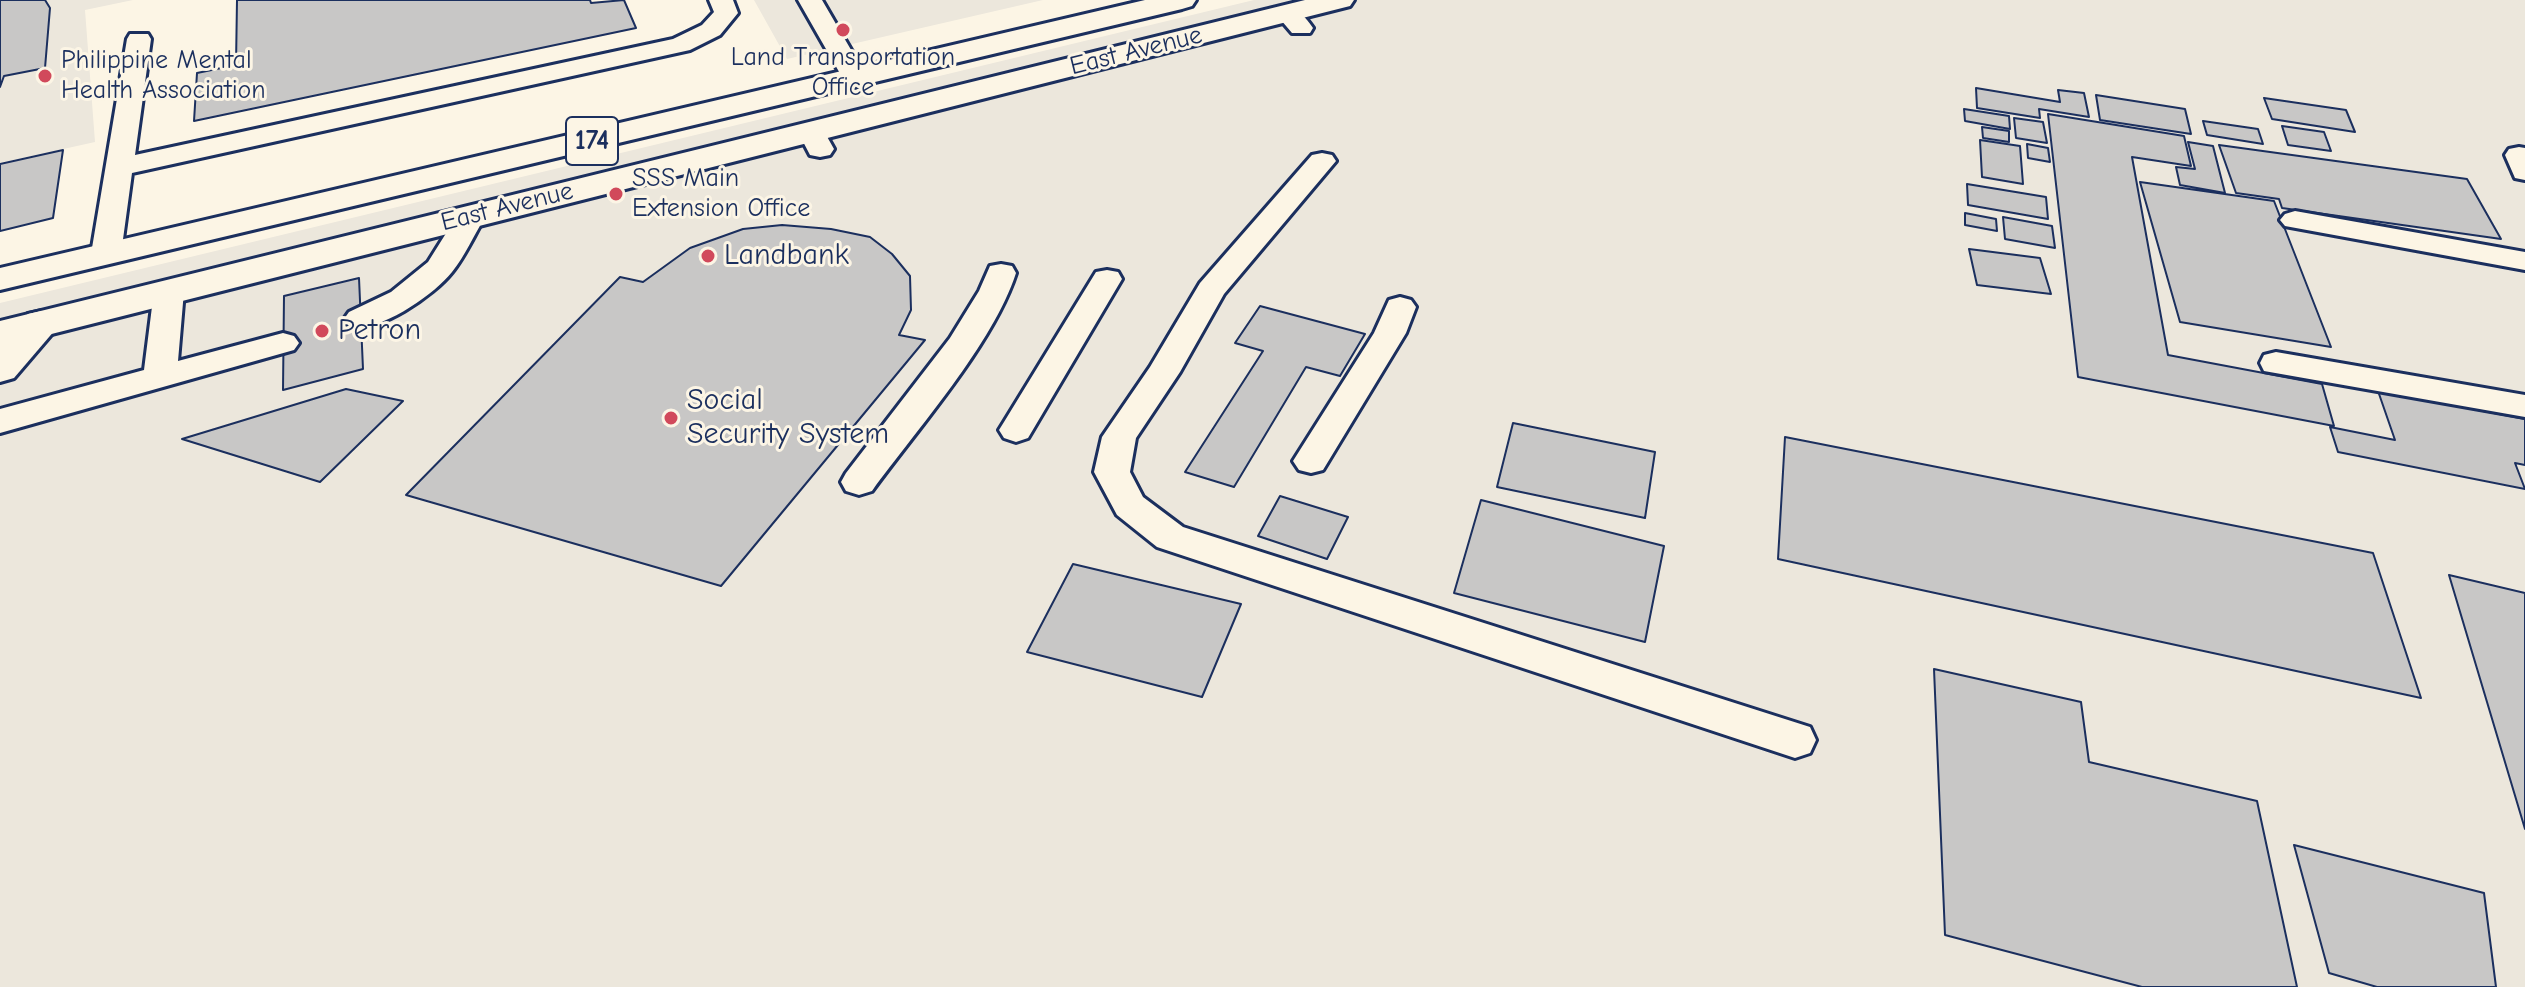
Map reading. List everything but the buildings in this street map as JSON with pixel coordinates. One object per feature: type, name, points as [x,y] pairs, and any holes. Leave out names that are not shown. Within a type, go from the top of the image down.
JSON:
[{"type":"main road","name":"East Avenue","points":[[0,279],[1182,0]]},
{"type":"main road","name":"East Avenue","points":[[0,334],[470,217],[815,140],[1309,10]]},
{"type":"main road","points":[[0,369],[42,323]]},
{"type":"lane","points":[[120,167],[681,45],[711,30],[726,13],[721,0]]},
{"type":"lane","points":[[810,0],[855,79]]},
{"type":"lane","points":[[106,254],[139,39]]},
{"type":"lane","points":[[1322,161],[1211,290],[1164,372],[1119,437],[1112,472],[1130,506],[1170,537],[1795,740]]},
{"type":"lane","points":[[360,319],[402,299],[440,268],[470,217]]},
{"type":"lane","points":[[2295,220],[2525,261]]},
{"type":"lane","points":[[859,482],[970,332],[1000,284],[1001,273]]},
{"type":"lane","points":[[1016,430],[1107,279]]},
{"type":"lane","points":[[160,376],[169,291]]},
{"type":"lane","points":[[1311,461],[1390,333],[1400,307]]},
{"type":"lane","points":[[0,421],[283,343]]},
{"type":"lane","points":[[2276,363],[2525,406]]},
{"type":"shaded area","name":"Philippine Mental Health Association","points":[[0,0],[133,0],[85,10],[95,142],[0,163]]},
{"type":"shaded area","name":"Land Transportation Office","points":[[754,0],[1043,0],[787,59]]},
{"type":"shaded area","points":[[1254,0],[2525,0],[2525,987],[0,987],[0,303]]},
{"type":"place","name":"Land Transportation Office","points":[[843,30]]},
{"type":"place","name":"Philippine Mental Health Association","points":[[45,76]]},
{"type":"place","name":"SSS Main Extension Office","points":[[616,194]]},
{"type":"place","name":"Landbank","points":[[708,256]]},
{"type":"place","name":"Petron","points":[[322,331]]},
{"type":"place","name":"Social Security System","points":[[671,418]]}]
